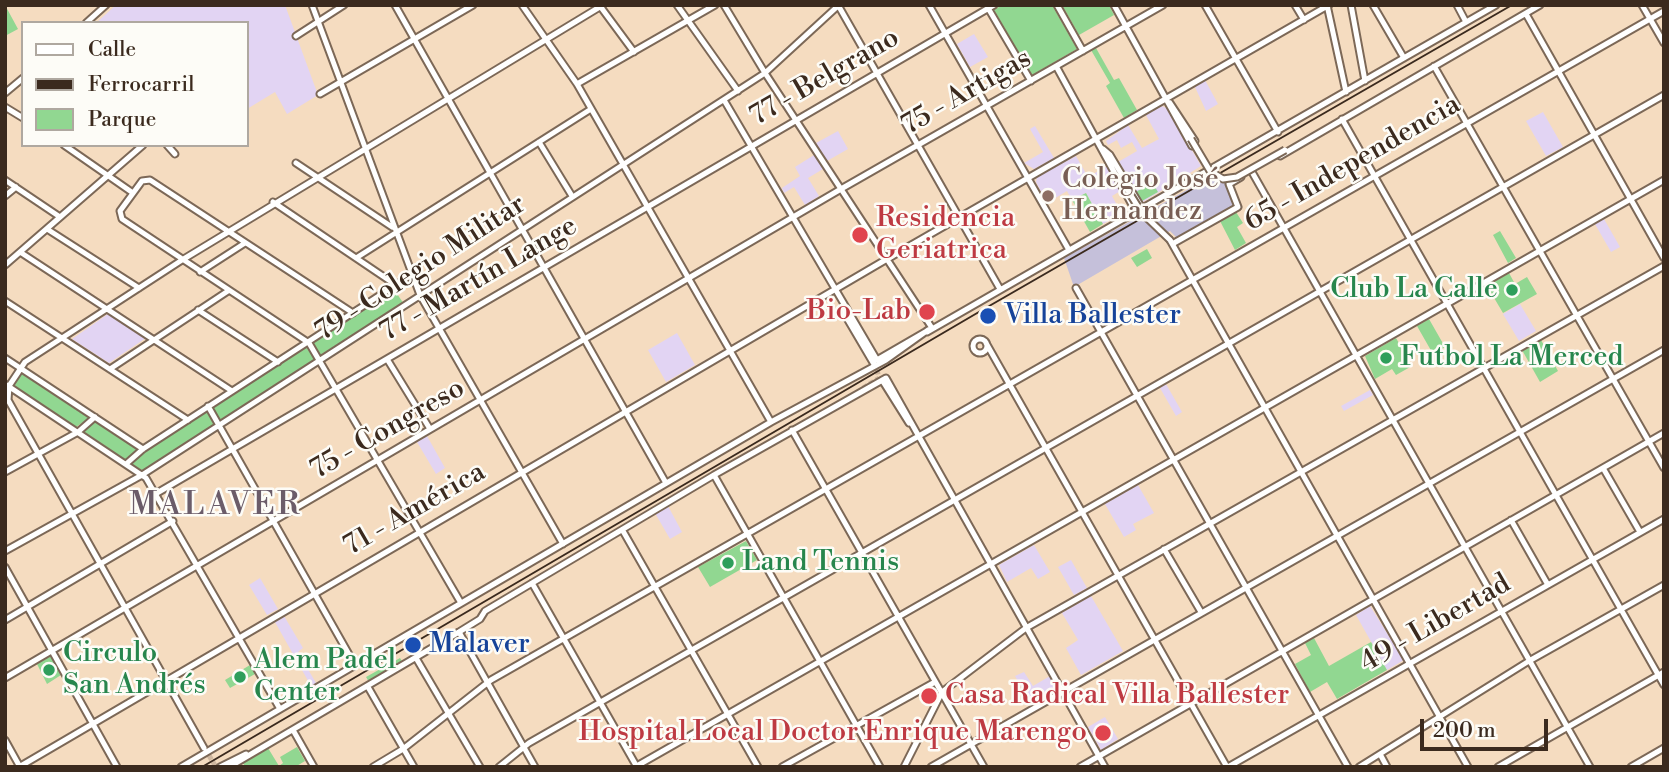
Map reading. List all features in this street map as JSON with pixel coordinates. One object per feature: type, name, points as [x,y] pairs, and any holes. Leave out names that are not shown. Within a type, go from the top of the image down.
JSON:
[{"type":"street","points":[[88,21],[106,5]]},
{"type":"street","points":[[312,5],[419,295],[563,544]]},
{"type":"street","points":[[296,36],[344,5]]},
{"type":"street","points":[[395,5],[666,483]]},
{"type":"street","points":[[320,94],[473,5]]},
{"type":"street","points":[[522,5],[577,84],[771,422]]},
{"type":"street","points":[[677,5],[738,90]]},
{"type":"street","points":[[577,84],[715,5]]},
{"type":"street","points":[[724,5],[930,329]]},
{"type":"street","points":[[929,5],[1069,250]]},
{"type":"street","points":[[1057,5],[1083,51]]},
{"type":"street","points":[[1114,5],[1210,171],[1223,179],[1237,177],[1540,5]]},
{"type":"street","name":"75 - Artigas","points":[[792,219],[1163,5]]},
{"type":"street","points":[[1205,5],[1278,132]]},
{"type":"street","points":[[1295,5],[1304,20]]},
{"type":"street","points":[[1351,5],[1365,81]]},
{"type":"street","points":[[1373,5],[1404,58]]},
{"type":"street","points":[[1457,5],[1466,22]]},
{"type":"street","points":[[181,767],[930,329],[1496,5]]},
{"type":"street","points":[[1642,5],[1664,43]]},
{"type":"street","points":[[206,751],[74,513],[7,401],[7,385],[20,368],[62,338],[182,260],[273,202],[601,6],[634,52]]},
{"type":"street","points":[[838,6],[1000,289]]},
{"type":"street","name":"79 - Colegio Militar","points":[[5,551],[142,475],[724,100],[765,73],[838,6]]},
{"type":"street","points":[[1327,6],[1346,92]]},
{"type":"street","name":"71 - América","points":[[20,766],[887,259],[1169,100],[1327,6]]},
{"type":"street","points":[[991,7],[1031,80]]},
{"type":"street","name":"77 - Belgrano","points":[[751,145],[991,7]]},
{"type":"street","name":"65 - Independencia","points":[[373,767],[403,749],[487,682],[1664,11]]},
{"type":"street","points":[[1525,14],[1664,258]]},
{"type":"street","points":[[1056,66],[1142,213],[1172,241],[1468,767]]},
{"type":"street","points":[[1434,66],[1664,468]]},
{"type":"street","points":[[5,93],[21,80]]},
{"type":"street","points":[[499,767],[524,747],[601,702],[1664,95]]},
{"type":"street","points":[[724,100],[845,310],[849,312],[876,363]]},
{"type":"street","points":[[1169,100],[1209,171]]},
{"type":"street","points":[[5,107],[21,117]]},
{"type":"street","points":[[356,258],[393,230],[591,109]]},
{"type":"street","points":[[1342,119],[1592,559],[1661,673],[1664,685]]},
{"type":"street","points":[[1172,241],[1238,207],[1229,184],[1307,138]]},
{"type":"street","points":[[540,142],[572,196]]},
{"type":"street","name":"77 - Martín Lange","points":[[157,493],[751,145]]},
{"type":"street","points":[[68,147],[133,193]]},
{"type":"street","points":[[5,265],[141,147]]},
{"type":"street","points":[[169,147],[175,154]]},
{"type":"street","points":[[1103,149],[1110,155],[1139,210]]},
{"type":"street","points":[[296,163],[393,230]]},
{"type":"street","points":[[1252,172],[1590,767]]},
{"type":"street","points":[[353,313],[146,179],[133,193],[119,216],[309,343],[461,603]]},
{"type":"street","points":[[5,180],[60,217]]},
{"type":"street","points":[[533,583],[636,766],[1664,180]]},
{"type":"street","points":[[5,196],[16,187]]},
{"type":"street","points":[[273,202],[396,285]]},
{"type":"street","name":"75 - Congreso","points":[[5,678],[792,219]]},
{"type":"street","points":[[47,229],[139,288]]},
{"type":"street","points":[[200,272],[245,243]]},
{"type":"street","points":[[20,252],[232,391]]},
{"type":"street","points":[[904,767],[942,692],[1026,628],[1664,266]]},
{"type":"street","points":[[126,464],[143,449],[411,275]]},
{"type":"street","points":[[1076,288],[1348,767]]},
{"type":"street","points":[[110,369],[228,290]]},
{"type":"street","points":[[5,301],[188,420]]},
{"type":"street","points":[[198,310],[278,362]]},
{"type":"street","points":[[918,337],[930,329]]},
{"type":"street","points":[[987,348],[1228,767]]},
{"type":"street","points":[[931,767],[1664,350]]},
{"type":"street","points":[[5,358],[143,449]]},
{"type":"street","points":[[387,359],[430,429]]},
{"type":"street","points":[[818,415],[884,379],[1105,767]]},
{"type":"street","points":[[7,385],[142,475],[157,493],[280,709]]},
{"type":"street","points":[[229,767],[459,632],[480,619],[485,611],[845,399]]},
{"type":"street","points":[[208,407],[355,665]]},
{"type":"street","points":[[5,472],[78,432],[96,417]]},
{"type":"street","points":[[793,430],[984,767]]},
{"type":"street","points":[[1080,767],[1664,433]]},
{"type":"street","points":[[1603,468],[1640,532]]},
{"type":"street","points":[[713,475],[854,726],[880,767]]},
{"type":"street","name":"49 - Libertad","points":[[1228,767],[1664,519]]},
{"type":"street","points":[[1511,520],[1548,585]]},
{"type":"street","points":[[5,620],[173,521]]},
{"type":"street","points":[[622,530],[758,767]]},
{"type":"street","points":[[1164,549],[1201,612]]},
{"type":"street","points":[[5,567],[117,767]]},
{"type":"street","points":[[1359,767],[1529,661],[1664,585]]},
{"type":"street","points":[[459,632],[535,767]]},
{"type":"street","points":[[416,658],[480,767]]},
{"type":"street","points":[[1498,767],[1661,673]]},
{"type":"street","points":[[782,767],[935,682]]},
{"type":"street","points":[[368,687],[414,767]]},
{"type":"street","points":[[293,730],[314,767]]},
{"type":"street","points":[[5,740],[20,766]]},
{"type":"street","points":[[220,767],[262,748]]},
{"type":"street","points":[[1631,767],[1664,748]]},
{"type":"street","points":[[1380,754],[1387,767]]},
{"type":"shaded area","points":[[116,5],[285,5],[318,95],[287,114],[275,92],[248,108],[248,21],[98,21]]},
{"type":"shaded area","points":[[974,34],[988,57],[970,67],[957,44]]},
{"type":"shaded area","points":[[1205,80],[1218,104],[1206,111],[1195,87]]},
{"type":"shaded area","points":[[1162,106],[1168,109],[1201,166],[1143,202],[1118,162],[1137,151],[1132,142],[1121,148],[1117,140],[1108,145],[1106,141],[1128,125],[1142,148],[1159,139],[1146,115]]},
{"type":"shaded area","points":[[1543,112],[1563,147],[1546,156],[1526,121]]},
{"type":"shaded area","points":[[1035,126],[1054,158],[1034,169],[1024,163],[1043,152],[1030,129]]},
{"type":"shaded area","points":[[838,131],[848,149],[827,161],[816,143]]},
{"type":"shaded area","points":[[814,155],[823,169],[808,178],[819,196],[805,205],[794,187],[784,193],[782,188],[800,176],[795,167]]},
{"type":"shaded area","points":[[1076,156],[1088,177],[1107,166],[1122,190],[1112,196],[1122,214],[1103,224],[1086,193],[1072,200],[1067,191],[1047,203],[1036,182],[1037,177]]},
{"type":"shaded area","points":[[1212,176],[1224,181],[1235,206],[1177,238],[1170,231],[1074,287],[1064,258]]},
{"type":"shaded area","points":[[1604,219],[1620,247],[1611,252],[1595,224]]},
{"type":"shaded area","points":[[1520,304],[1536,331],[1519,341],[1503,314]]},
{"type":"shaded area","points":[[108,314],[146,338],[109,363],[72,339]]},
{"type":"shaded area","points":[[677,333],[695,365],[666,382],[648,350]]},
{"type":"shaded area","points":[[1166,384],[1182,412],[1176,416],[1160,388]]},
{"type":"shaded area","points":[[1370,390],[1373,395],[1344,411],[1341,406]]},
{"type":"shaded area","points":[[427,436],[445,468],[436,474],[417,442]]},
{"type":"shaded area","points":[[1138,485],[1154,513],[1133,524],[1136,530],[1124,537],[1105,504]]},
{"type":"shaded area","points":[[668,506],[682,532],[670,539],[655,513]]},
{"type":"shaded area","points":[[1034,545],[1050,572],[1038,579],[1031,568],[1007,582],[999,565]]},
{"type":"shaded area","points":[[1071,560],[1087,588],[1074,595],[1058,567]]},
{"type":"shaded area","points":[[260,578],[278,609],[267,615],[249,585]]},
{"type":"shaded area","points":[[1091,596],[1123,651],[1081,675],[1066,648],[1078,640],[1062,613]]},
{"type":"shaded area","points":[[1370,606],[1404,660],[1387,670],[1356,615]]},
{"type":"shaded area","points":[[284,616],[303,648],[298,652],[316,683],[311,686],[275,622]]},
{"type":"shaded area","points":[[1024,672],[1033,686],[1050,676],[1056,690],[1031,704],[1015,676]]},
{"type":"shaded area","name":"Hospital Local Doctor Enrique Marengo","points":[[1105,717],[1118,739],[1101,750],[1088,727]]},
{"type":"green space","points":[[5,5],[18,29],[5,36]]},
{"type":"green space","points":[[1002,5],[1052,5],[1077,49],[1032,75],[994,10]]},
{"type":"green space","points":[[1062,5],[1109,5],[1114,15],[1079,35]]},
{"type":"green space","points":[[1096,48],[1114,80],[1119,78],[1137,110],[1124,118],[1106,86],[1110,83],[1091,50]]},
{"type":"green space","points":[[1152,182],[1158,192],[1142,201],[1136,192]]},
{"type":"green space","points":[[1086,193],[1103,224],[1090,232],[1072,200]]},
{"type":"green space","points":[[1236,212],[1243,223],[1237,227],[1246,243],[1235,250],[1220,221]]},
{"type":"green space","points":[[1500,231],[1516,258],[1508,263],[1493,235]]},
{"type":"green space","points":[[1147,249],[1152,258],[1137,267],[1131,258]]},
{"type":"green space","name":"Club La Calle","points":[[1509,273],[1515,284],[1527,277],[1537,294],[1503,313],[1487,286]]},
{"type":"green space","points":[[393,288],[404,304],[320,355],[313,342]]},
{"type":"green space","points":[[1429,319],[1445,347],[1433,354],[1417,326]]},
{"type":"green space","name":"Futbol La Merced","points":[[1396,338],[1412,366],[1396,375],[1392,369],[1375,379],[1365,356]]},
{"type":"green space","points":[[1541,340],[1558,371],[1540,382],[1522,350]]},
{"type":"green space","points":[[306,347],[316,361],[222,421],[218,420],[212,410],[214,405]]},
{"type":"green space","points":[[20,374],[89,418],[76,427],[14,387]]},
{"type":"green space","points":[[207,412],[214,425],[144,471],[130,464],[146,449]]},
{"type":"green space","points":[[97,421],[139,449],[127,461],[83,431]]},
{"type":"green space","name":"Land Tennis","points":[[746,541],[757,560],[710,587],[698,567]]},
{"type":"green space","points":[[1314,638],[1329,666],[1371,642],[1387,670],[1337,699],[1327,682],[1310,692],[1295,664],[1311,655],[1305,643]]},
{"type":"green space","name":"Circulo San Andrés","points":[[51,656],[61,675],[47,684],[37,664]]},
{"type":"green space","points":[[400,658],[403,663],[369,682],[366,677]]},
{"type":"green space","name":"Alem Padel Center","points":[[250,665],[255,674],[230,688],[225,680]]},
{"type":"green space","points":[[297,747],[305,761],[295,767],[245,767],[243,763],[268,748],[279,766],[283,763],[280,757]]},
{"type":"tunnel","points":[[863,388],[879,378],[875,362]]},
{"type":"tunnel","points":[[205,749],[216,767]]},
{"type":"railway","points":[[202,767],[984,309],[1512,5]]},
{"type":"place","name":"Colegio José Hernandez","points":[[1048,196]]},
{"type":"place","name":"Residencia Geriatrica","points":[[860,235]]},
{"type":"place","name":"Club La Calle","points":[[1512,290]]},
{"type":"place","name":"Bio-Lab","points":[[927,312]]},
{"type":"place","name":"Villa Ballester","points":[[988,316]]},
{"type":"place","name":"Futbol La Merced","points":[[1386,358]]},
{"type":"place","name":"Land Tennis","points":[[728,563]]},
{"type":"place","name":"Malaver","points":[[413,645]]},
{"type":"place","name":"Circulo San Andrés","points":[[49,670]]},
{"type":"place","name":"Alem Padel Center","points":[[240,677]]},
{"type":"place","name":"Casa Radical Villa Ballester","points":[[929,696]]},
{"type":"place","name":"Hospital Local Doctor Enrique Marengo","points":[[1103,733]]},
{"type":"district","name":"MALAVER","points":[[215,506]]}]
